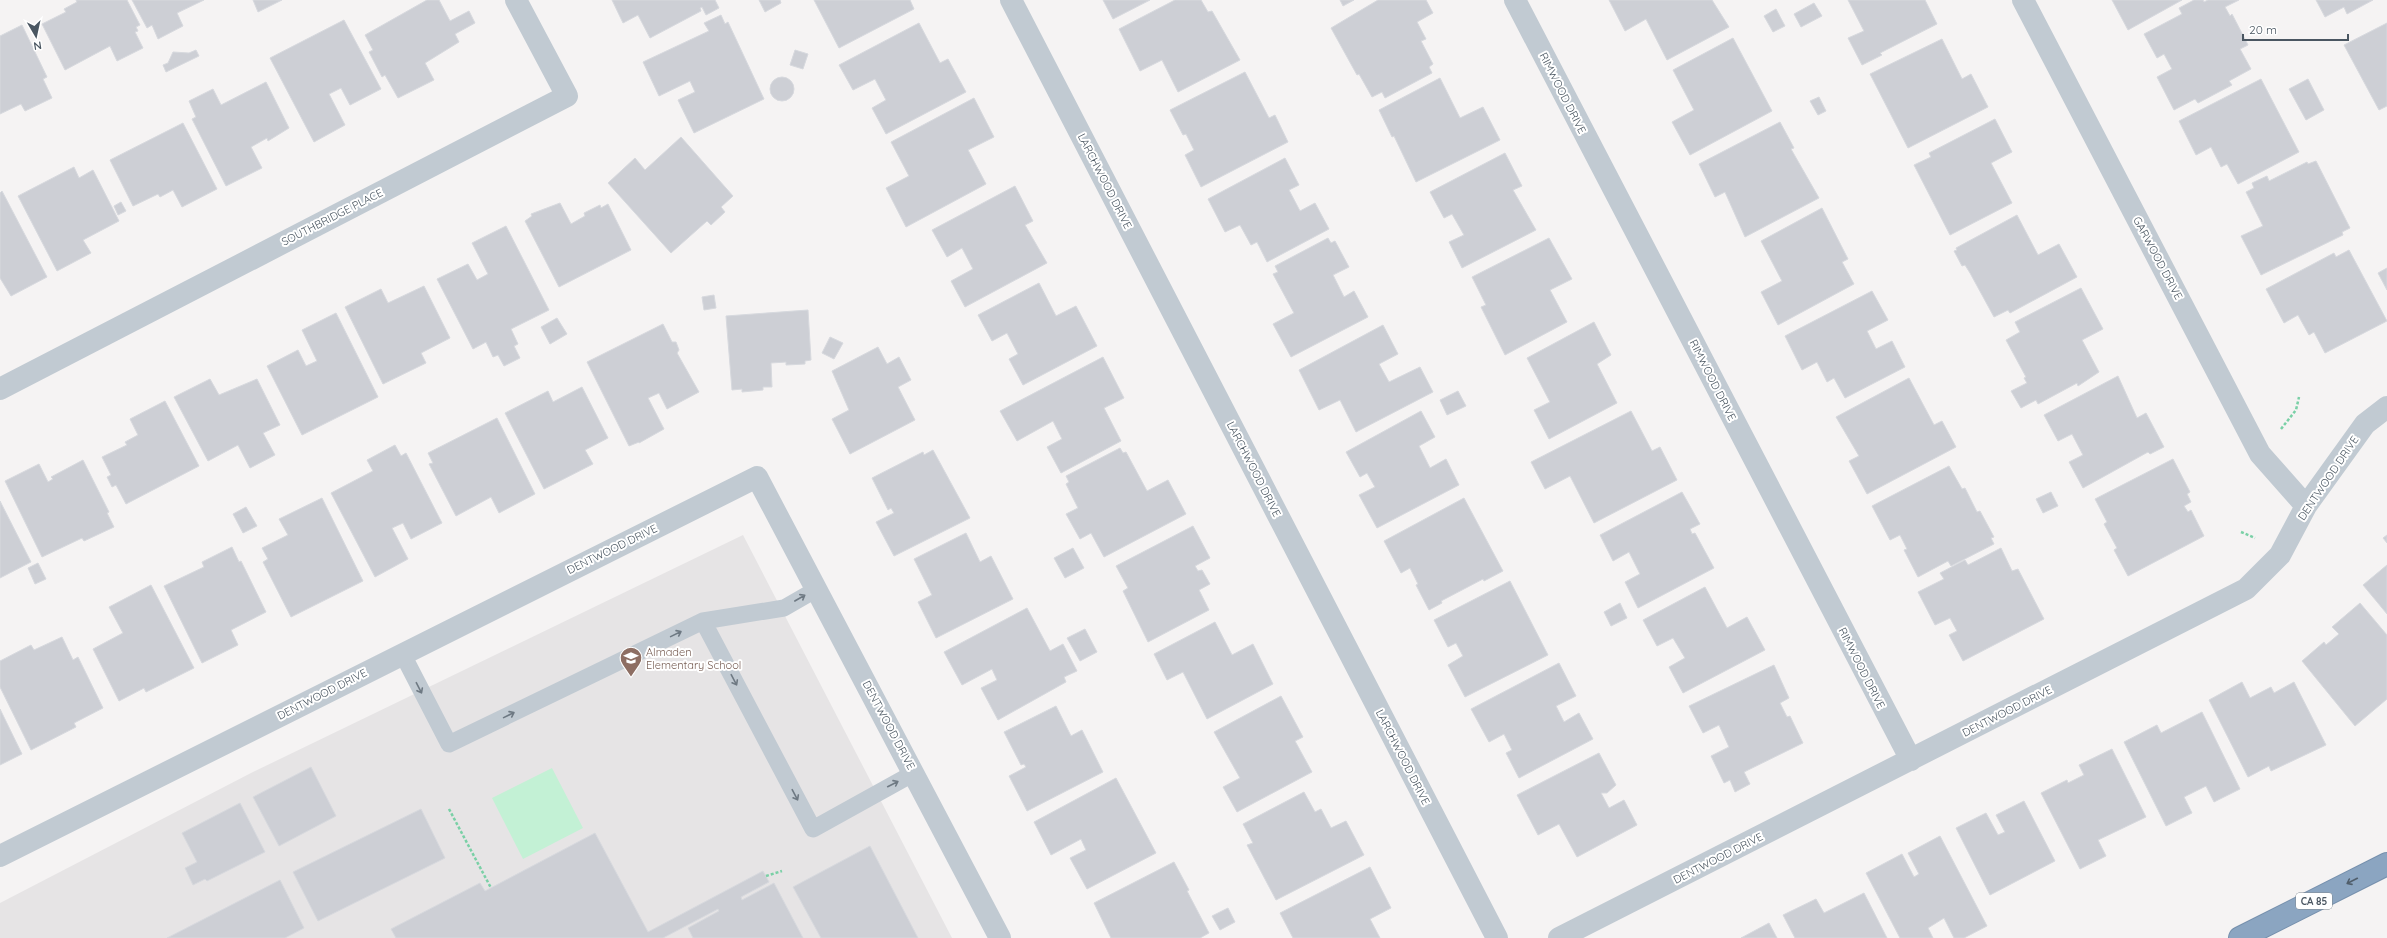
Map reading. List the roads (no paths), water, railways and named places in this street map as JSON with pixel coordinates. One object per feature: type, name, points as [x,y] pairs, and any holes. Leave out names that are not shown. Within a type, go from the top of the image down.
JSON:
[{"type":"highway","name":"CA 85","points":[[2240,938],[2387,864]]},
{"type":"street","name":"SOUTHBRIDGE PLACE","points":[[0,389],[567,96],[516,0]]},
{"type":"street","name":"LARCHWOOD DRIVE","points":[[1011,0],[1497,938]]},
{"type":"street","name":"RIMWOOD DRIVE","points":[[1515,0],[1911,760]]},
{"type":"street","name":"GARWOOD DRIVE","points":[[2023,0],[2260,454],[2306,506]]},
{"type":"street","name":"DENTWOOD DRIVE","points":[[1559,938],[2246,589],[2280,555],[2306,506],[2365,424],[2387,407]]},
{"type":"street","name":"DENTWOOD DRIVE","points":[[0,856],[757,476],[1000,938]]},
{"type":"lane","points":[[402,653],[449,744],[703,621],[784,608],[817,589]]},
{"type":"lane","points":[[703,621],[813,829],[914,773]]},
{"type":"place","name":"Almaden Elementary School","points":[[631,678]]}]
